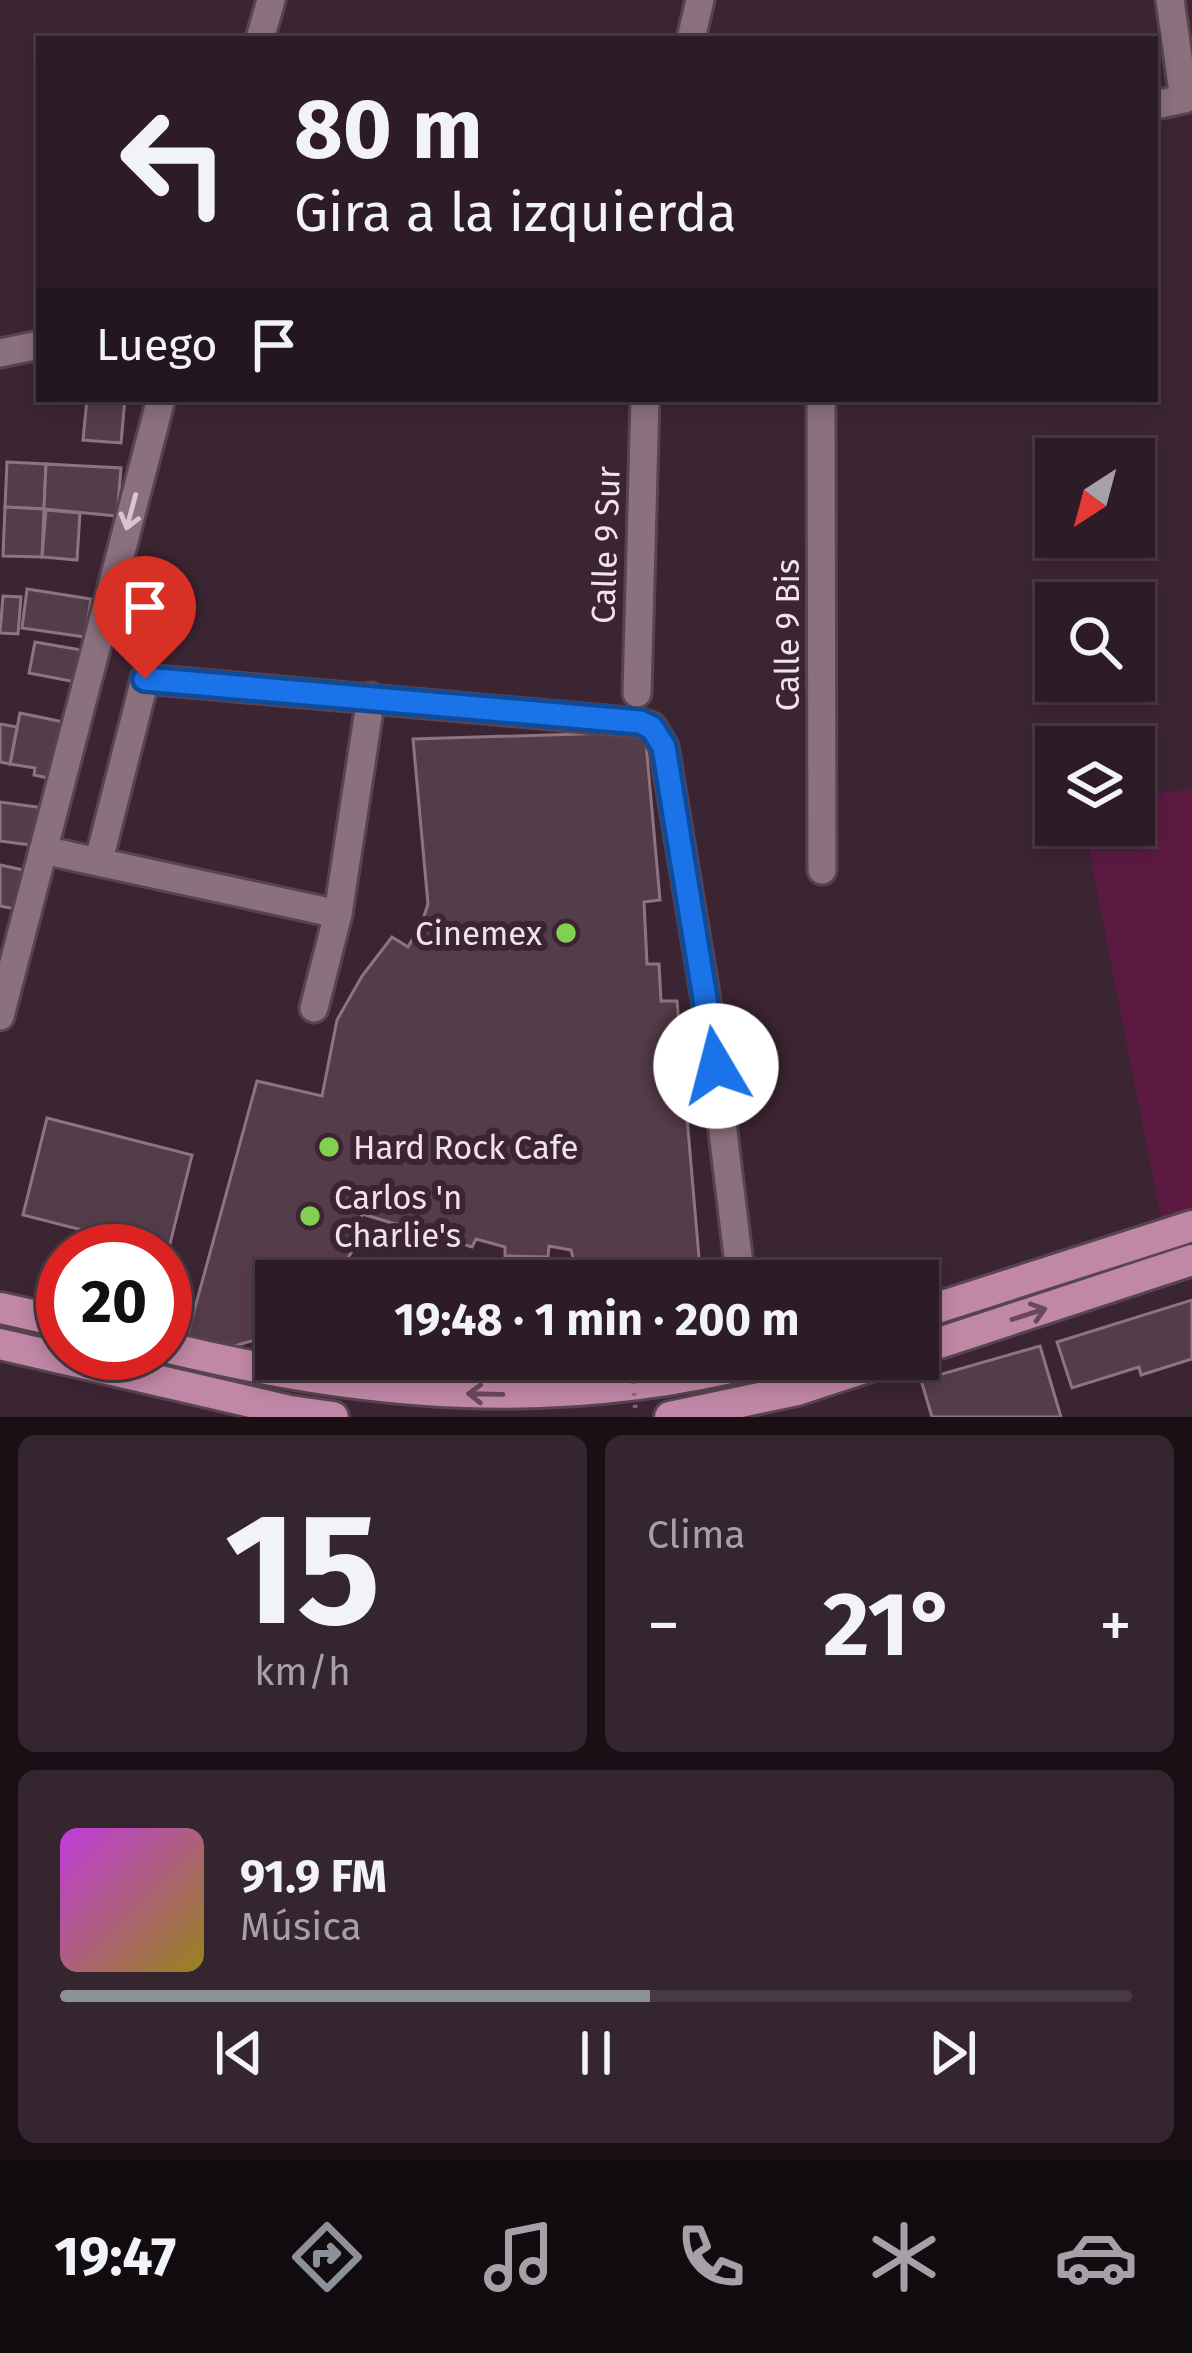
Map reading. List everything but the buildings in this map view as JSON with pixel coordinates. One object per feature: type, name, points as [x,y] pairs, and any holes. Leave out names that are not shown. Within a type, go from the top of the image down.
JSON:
[{"type":"main road","points":[[939,1307],[1192,1226]]},
{"type":"main road","points":[[939,1343],[1192,1259]]},
{"type":"main road","points":[[0,1307],[36,1316]]},
{"type":"main road","points":[[0,1344],[290,1412],[333,1417]]},
{"type":"main road","points":[[192,1353],[255,1367]]},
{"type":"main road","points":[[317,1380],[410,1392],[476,1394],[660,1380]]},
{"type":"main road","points":[[670,1417],[828,1380]]},
{"type":"street","points":[[261,36],[271,0]]},
{"type":"street","points":[[692,36],[700,0]]},
{"type":"street","points":[[1158,104],[1184,99],[1170,0]]},
{"type":"street","points":[[0,353],[36,346]]},
{"type":"street","points":[[0,1016],[160,402]]},
{"type":"street","name":"Calle 9 Sur","points":[[638,693],[645,402]]},
{"type":"street","name":"Calle 9 Bis","points":[[821,402],[822,870]]},
{"type":"street","points":[[99,860],[145,679],[640,722],[660,738],[710,1024],[738,1260]]},
{"type":"street","points":[[314,1008],[338,914],[370,697]]},
{"type":"street","points":[[44,850],[338,914]]},
{"type":"path","points":[[633,1380],[636,1417]]},
{"type":"shaded area","points":[[1192,789],[1192,1213],[1162,1223],[1088,846],[1155,846],[1155,794]]},
{"type":"place","name":"Cinemex","points":[[566,933]]},
{"type":"place","name":"Hard Rock Cafe","points":[[329,1147]]},
{"type":"place","name":"Carlos 'n Charlie's","points":[[310,1216]]},
{"type":"route","points":[[145,679],[640,722],[652,728],[664,747],[716,1066]]}]
